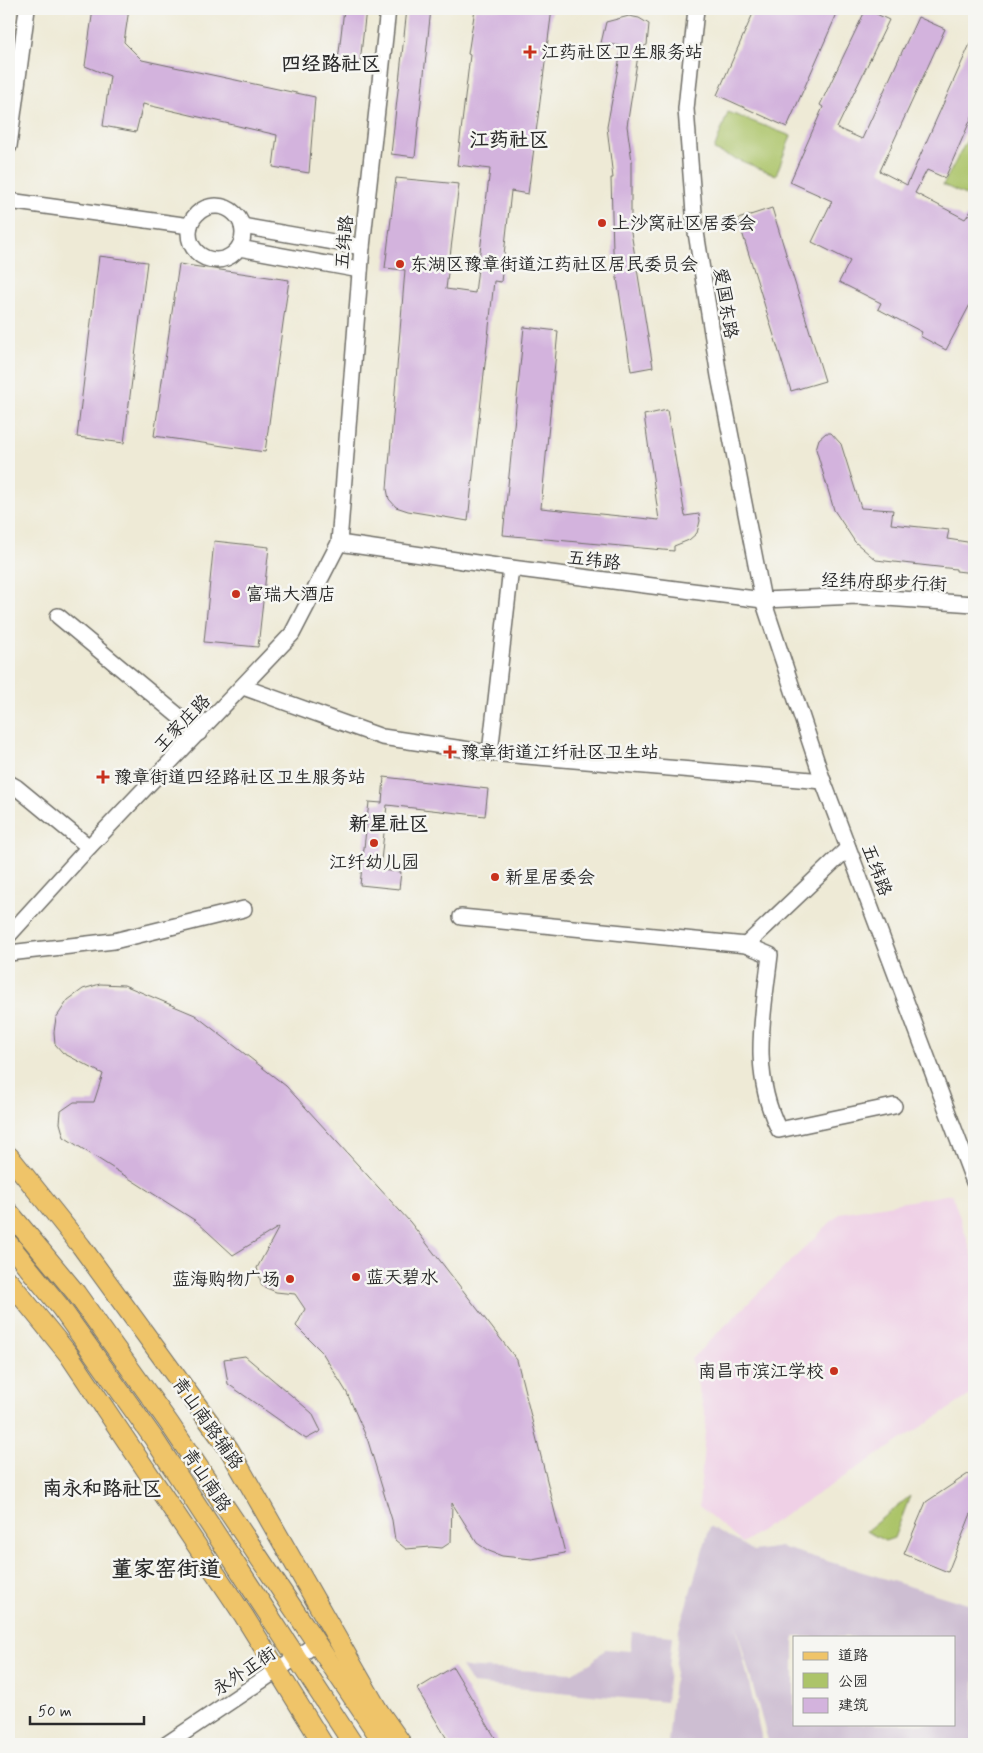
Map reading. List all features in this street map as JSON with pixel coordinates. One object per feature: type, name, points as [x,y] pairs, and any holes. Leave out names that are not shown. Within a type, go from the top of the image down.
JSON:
[{"type":"main road","name":"青山南路辅路","points":[[9,1156],[81,1246],[229,1449],[378,1710]]},
{"type":"main road","name":"青山南路","points":[[9,1212],[76,1293],[169,1423],[384,1744]]},
{"type":"main road","name":"青山南路","points":[[9,1244],[61,1308],[154,1439],[353,1744]]},
{"type":"main road","points":[[9,1281],[69,1355],[244,1616],[322,1744]]},
{"type":"main road","points":[[354,1700],[378,1710],[402,1744]]},
{"type":"main road","points":[[330,1744],[335,1716]]},
{"type":"street","points":[[9,146],[27,9]]},
{"type":"street","name":"五纬路","points":[[388,9],[362,247],[339,543],[511,568],[763,600],[823,781],[974,1182]]},
{"type":"street","name":"爱国东路","points":[[696,9],[686,108],[695,226],[720,376],[763,600]]},
{"type":"street","points":[[9,201],[190,226]]},
{"type":"street","points":[[209,207],[227,208],[235,214],[242,226],[242,240],[239,248],[226,258],[209,260],[201,256],[190,243],[188,234],[194,218],[200,211],[209,207]]},
{"type":"street","points":[[242,226],[362,247]]},
{"type":"street","points":[[239,248],[360,270]]},
{"type":"street","name":"王家庄路","points":[[9,935],[89,847],[292,634],[339,543]]},
{"type":"street","points":[[490,753],[511,568]]},
{"type":"street","name":"经纬府邸步行街","points":[[763,600],[857,596],[974,604]]},
{"type":"street","points":[[58,616],[199,733]]},
{"type":"street","points":[[243,687],[382,737],[490,753],[823,781]]},
{"type":"street","points":[[9,783],[89,847]]},
{"type":"street","points":[[746,945],[848,848]]},
{"type":"street","points":[[9,953],[114,941],[244,909]]},
{"type":"street","points":[[461,917],[746,945],[770,955],[760,1030],[760,1068],[771,1114],[779,1130],[894,1106]]},
{"type":"street","name":"永外正街","points":[[167,1744],[298,1658],[316,1644]]},
{"type":"shaded area","name":"南昌市滨江学校","points":[[952,1194],[974,1260],[974,1383],[972,1394],[742,1543],[699,1506],[706,1418],[691,1359],[840,1213]]},
{"type":"shaded area","points":[[710,1526],[754,1551],[781,1547],[974,1606],[974,1744],[769,1744],[735,1622],[763,1744],[668,1744],[679,1629]]},
{"type":"shaded area","points":[[632,1632],[672,1636],[666,1702],[472,1684],[461,1667],[572,1673],[592,1662],[605,1649],[630,1651]]},
{"type":"green space","points":[[728,112],[791,136],[776,175],[714,150]]},
{"type":"green space","points":[[974,127],[974,199],[943,185]]},
{"type":"green space","points":[[910,1496],[894,1538],[885,1541],[866,1531]]},
{"type":"building","points":[[93,9],[129,9],[124,42],[142,60],[315,97],[309,173],[273,167],[277,135],[143,104],[136,132],[103,126],[110,76],[85,66]]},
{"type":"building","points":[[344,9],[366,9],[360,63],[338,61]]},
{"type":"building","points":[[407,9],[431,9],[415,157],[391,154]]},
{"type":"building","points":[[475,9],[552,9],[528,194],[511,191],[501,282],[494,281],[468,521],[408,511],[396,507],[389,499],[387,489],[405,270],[385,268],[396,178],[459,184],[446,289],[475,293],[490,169],[457,165],[470,55],[468,54]]},
{"type":"building","points":[[755,9],[839,9],[787,127],[717,95]]},
{"type":"building","points":[[866,9],[889,20],[837,128],[862,139],[918,17],[945,29],[880,171],[907,185],[974,35],[974,112],[945,178],[927,170],[915,193],[965,219],[974,207],[974,297],[946,350],[920,336],[922,332],[878,309],[881,303],[839,282],[850,261],[812,242],[832,201],[790,182],[823,107],[820,105]]},
{"type":"building","points":[[629,16],[639,18],[649,24],[647,45],[639,49],[627,126],[632,161],[631,232],[653,367],[631,371],[613,251],[611,178],[613,178],[607,127],[622,46],[601,43],[606,22]]},
{"type":"building","points":[[772,208],[825,381],[791,391],[738,219]]},
{"type":"building","points":[[99,256],[147,262],[124,443],[77,437]]},
{"type":"building","points":[[179,264],[289,280],[265,452],[154,436]]},
{"type":"building","points":[[524,327],[558,331],[541,508],[659,520],[644,415],[667,410],[685,516],[699,514],[700,521],[697,533],[689,540],[674,546],[674,551],[503,535]]},
{"type":"building","points":[[826,433],[831,433],[841,444],[861,508],[893,510],[891,524],[949,530],[947,539],[974,543],[974,573],[956,571],[956,569],[876,560],[855,542],[834,510],[816,449],[819,439]]},
{"type":"building","name":"富瑞大酒店","points":[[214,541],[269,547],[258,647],[204,642]]},
{"type":"building","name":"江纤幼儿园","points":[[384,777],[488,789],[485,816],[387,805],[380,870],[401,872],[399,889],[360,885],[369,802],[382,803]]},
{"type":"building","name":"蓝天碧水","points":[[100,984],[124,985],[195,1015],[286,1086],[410,1222],[517,1360],[565,1553],[532,1559],[502,1556],[489,1551],[477,1543],[452,1503],[451,1542],[442,1548],[406,1549],[395,1540],[392,1520],[368,1441],[347,1393],[322,1352],[296,1326],[305,1309],[295,1294],[276,1292],[262,1286],[257,1268],[279,1227],[233,1255],[196,1221],[64,1137],[60,1123],[61,1111],[74,1102],[94,1102],[103,1074],[63,1053],[55,1044],[56,1018],[68,1000],[83,989]]},
{"type":"building","points":[[245,1356],[312,1413],[321,1431],[306,1439],[228,1384],[224,1359]]},
{"type":"building","points":[[974,1470],[974,1506],[948,1572],[904,1554],[926,1502]]},
{"type":"building","points":[[453,1667],[499,1744],[450,1744],[417,1689]]},
{"type":"place","name":"江药社区卫生服务站","points":[[530,52]]},
{"type":"place","name":"上沙窝社区居委会","points":[[602,223]]},
{"type":"place","name":"东湖区豫章街道江药社区居民委员会","points":[[400,264]]},
{"type":"place","name":"富瑞大酒店","points":[[236,594]]},
{"type":"place","name":"豫章街道江纤社区卫生站","points":[[450,752]]},
{"type":"place","name":"豫章街道四经路社区卫生服务站","points":[[103,777]]},
{"type":"place","name":"江纤幼儿园","points":[[374,843]]},
{"type":"place","name":"新星居委会","points":[[495,877]]},
{"type":"place","name":"蓝天碧水","points":[[356,1277]]},
{"type":"place","name":"蓝海购物广场","points":[[290,1279]]},
{"type":"place","name":"南昌市滨江学校","points":[[834,1371]]},
{"type":"district","name":"四经路社区","points":[[331,63]]},
{"type":"district","name":"江药社区","points":[[509,139]]},
{"type":"district","name":"新星社区","points":[[389,823]]},
{"type":"district","name":"南永和路社区","points":[[102,1488]]},
{"type":"district","name":"董家窑街道","points":[[166,1568]]}]
